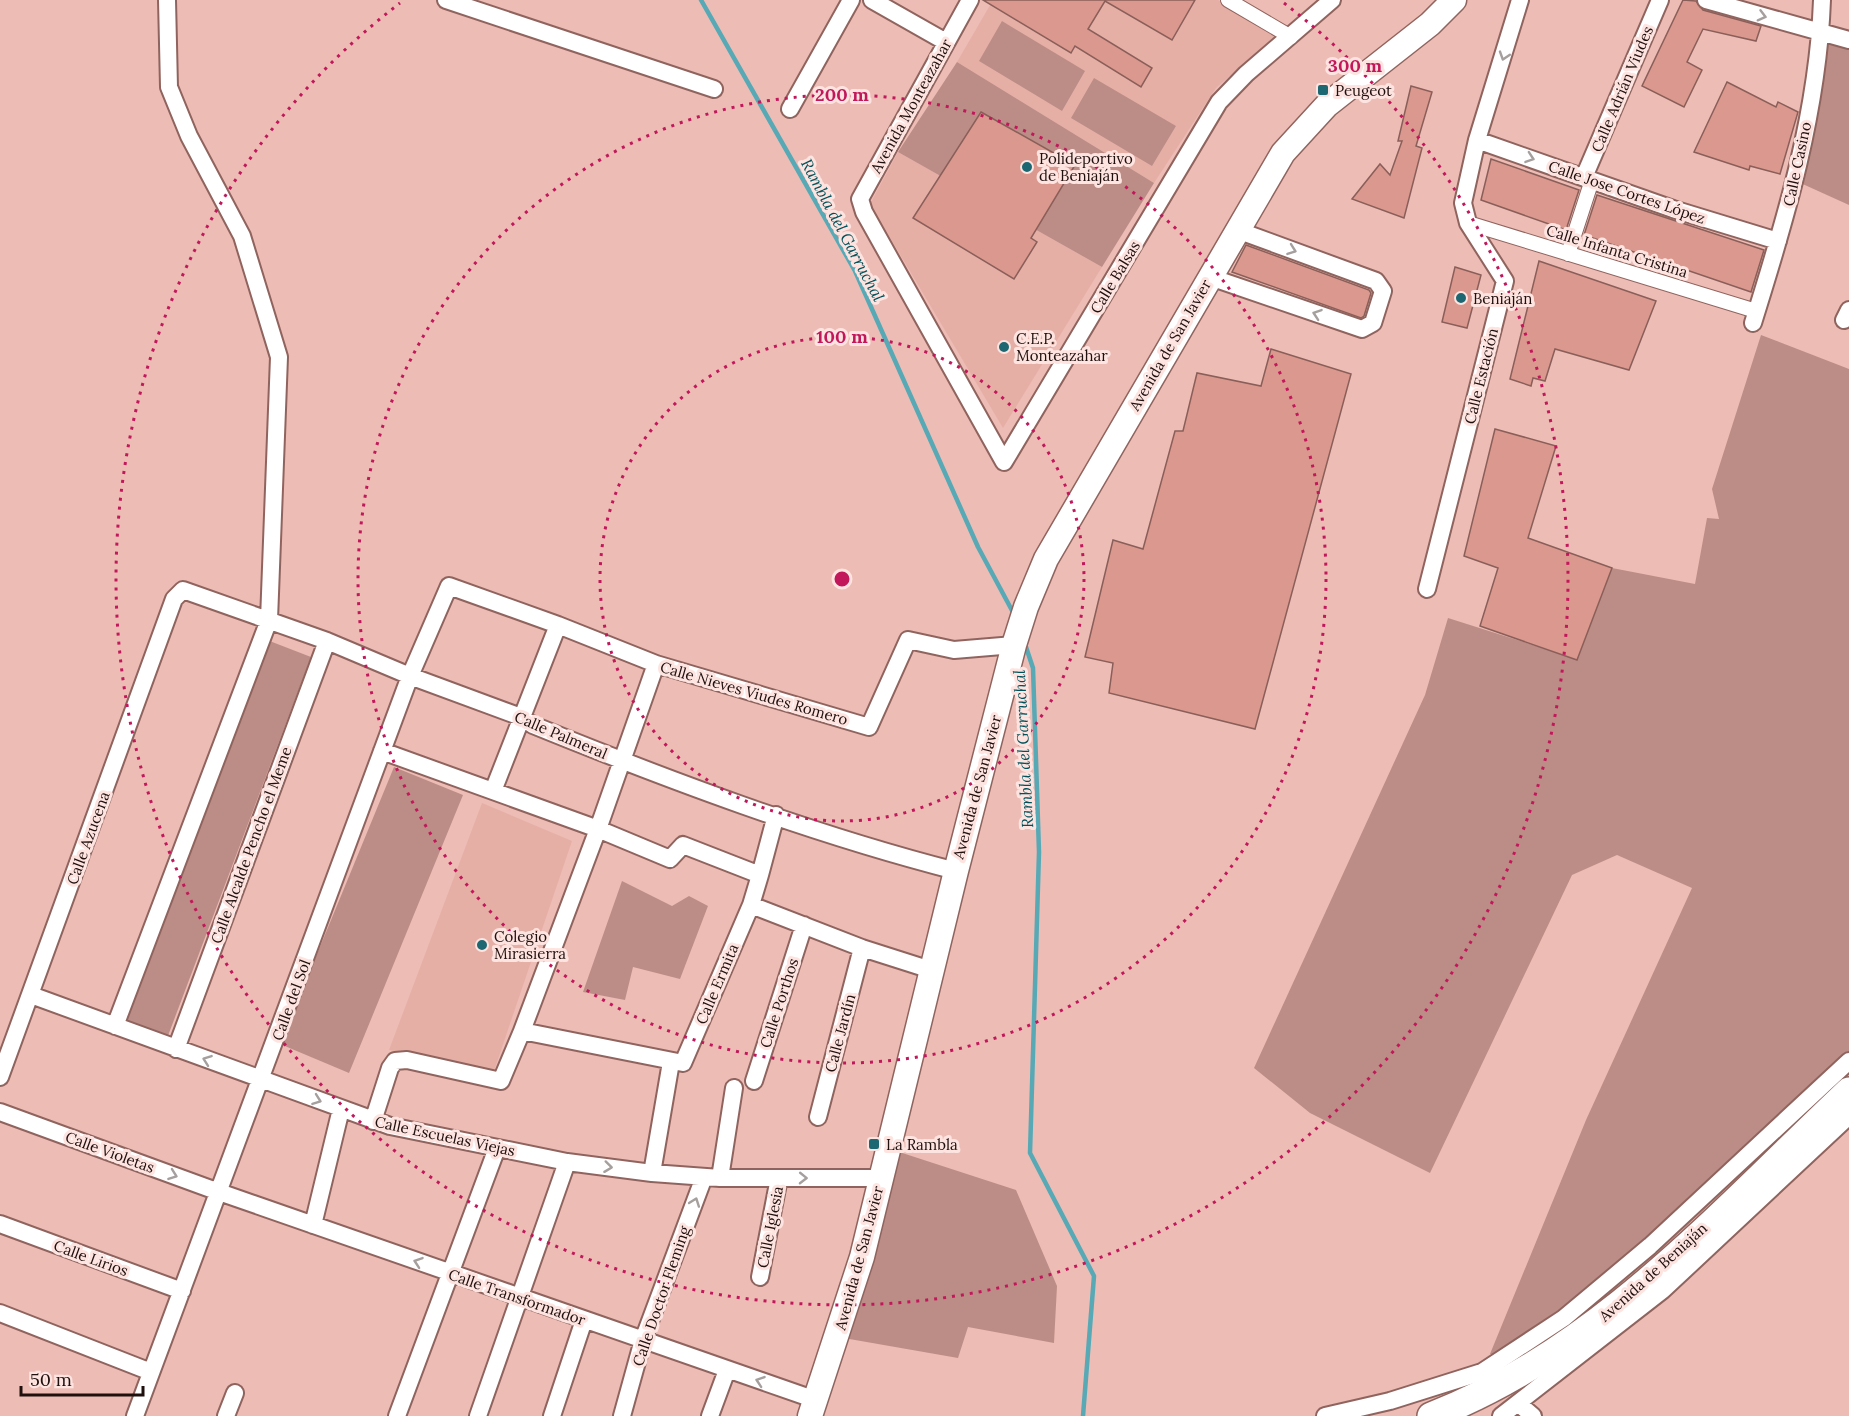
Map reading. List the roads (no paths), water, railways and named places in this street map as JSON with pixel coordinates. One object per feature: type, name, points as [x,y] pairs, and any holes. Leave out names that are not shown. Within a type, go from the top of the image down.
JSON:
[{"type":"main road","name":"Avenida de San Javier","points":[[813,1408],[851,1297],[956,871],[1014,645],[1032,589],[1050,551],[1283,153],[1312,119],[1347,87],[1430,24],[1454,0]]},
{"type":"main road","name":"Avenida de Beniaján","points":[[1431,1416],[1507,1382],[1540,1363],[1590,1328],[1678,1252],[1849,1091]]},
{"type":"street","points":[[115,1026],[269,620],[279,357],[242,236],[189,136],[169,87],[167,0]]},
{"type":"street","points":[[446,0],[714,89]]},
{"type":"street","points":[[790,108],[851,0]]},
{"type":"street","points":[[873,0],[946,42]]},
{"type":"street","name":"Avenida Monteazahar","points":[[864,212],[860,199],[970,0]]},
{"type":"street","points":[[1228,0],[1291,37]]},
{"type":"street","name":"Calle Balsas","points":[[864,212],[1004,462],[1219,102],[1246,74],[1332,0]]},
{"type":"street","name":"Calle Estación","points":[[1427,589],[1505,281],[1468,223],[1463,203],[1477,140],[1520,0]]},
{"type":"street","name":"Calle Adrián Viudes","points":[[1588,178],[1660,0]]},
{"type":"street","points":[[1706,0],[1849,40]]},
{"type":"street","name":"Calle Casino","points":[[1755,317],[1796,181],[1821,32],[1822,0]]},
{"type":"street","name":"Calle Jose Cortes López","points":[[1477,140],[1778,241]]},
{"type":"street","points":[[1568,254],[1588,178]]},
{"type":"street","name":"Calle Infanta Cristina","points":[[1468,223],[1755,317]]},
{"type":"street","points":[[1210,278],[1362,330],[1373,323],[1383,291],[1376,281],[1237,230]]},
{"type":"street","name":"Calle Nieves Viudes Romero","points":[[449,586],[558,625],[656,664],[869,727],[908,640],[954,650],[1014,645]]},
{"type":"street","name":"Calle del Sol","points":[[135,1416],[262,1080],[382,750],[410,676],[449,586]]},
{"type":"street","name":"Calle Palmeral","points":[[174,599],[183,590],[190,591],[327,641],[410,676],[521,717],[533,725],[622,761],[860,846],[956,871]]},
{"type":"street","name":"Calle Azucena","points":[[0,1077],[174,599]]},
{"type":"street","points":[[493,791],[558,625]]},
{"type":"street","name":"Calle Alcalde Pencho el Meme","points":[[176,1048],[327,641]]},
{"type":"street","points":[[373,1121],[390,1068],[396,1061],[407,1060],[501,1081],[598,829],[656,664]]},
{"type":"street","points":[[382,750],[598,829],[670,859],[683,845],[760,875]]},
{"type":"street","name":"Calle Ermita","points":[[652,1173],[677,1063],[751,904],[776,815]]},
{"type":"street","points":[[751,904],[862,948],[931,970]]},
{"type":"street","name":"Calle Porthos","points":[[754,1081],[804,925]]},
{"type":"street","name":"Calle Jardín","points":[[818,1118],[862,948]]},
{"type":"street","name":"Calle Escuelas Viejas","points":[[31,995],[373,1121],[497,1148],[567,1162],[712,1178],[880,1178]]},
{"type":"street","points":[[522,1031],[677,1063]]},
{"type":"street","points":[[1325,1416],[1390,1401],[1482,1372],[1564,1318],[1650,1246],[1849,1061]]},
{"type":"street","name":"Calle Doctor Fleming","points":[[622,1416],[643,1341],[712,1178],[734,1088]]},
{"type":"street","points":[[313,1225],[341,1109]]},
{"type":"street","name":"Calle Violetas","points":[[0,1112],[219,1192]]},
{"type":"street","points":[[1501,1416],[1520,1404],[1663,1290],[1849,1116]]},
{"type":"street","points":[[397,1416],[497,1148]]},
{"type":"street","points":[[478,1416],[567,1162]]},
{"type":"street","name":"Calle Iglesia","points":[[760,1277],[779,1178]]},
{"type":"street","name":"Calle Transformador","points":[[219,1192],[727,1370],[813,1408]]},
{"type":"street","name":"Calle Lirios","points":[[0,1224],[182,1291]]},
{"type":"street","points":[[0,1313],[151,1372]]},
{"type":"street","points":[[552,1416],[584,1320]]},
{"type":"street","points":[[710,1416],[727,1370]]},
{"type":"street","points":[[226,1416],[235,1393]]},
{"type":"street","points":[[1520,1404],[1533,1416]]},
{"type":"waterway","name":"Rambla del Garruchal","points":[[701,0],[855,271],[978,547],[1015,616]]},
{"type":"waterway","name":"Rambla del Garruchal","points":[[1024,641],[1033,668],[1039,852],[1030,1153],[1094,1276],[1083,1416]]},
{"type":"place","name":"Peugeot","points":[[1323,90]]},
{"type":"place","name":"Polideportivo de Beniaján","points":[[1027,167]]},
{"type":"place","name":"Beniaján","points":[[1461,298]]},
{"type":"place","name":"C.E.P. Monteazahar","points":[[1004,347]]},
{"type":"place","name":"Colegio Mirasierra","points":[[482,945]]},
{"type":"place","name":"La Rambla","points":[[874,1144]]}]
